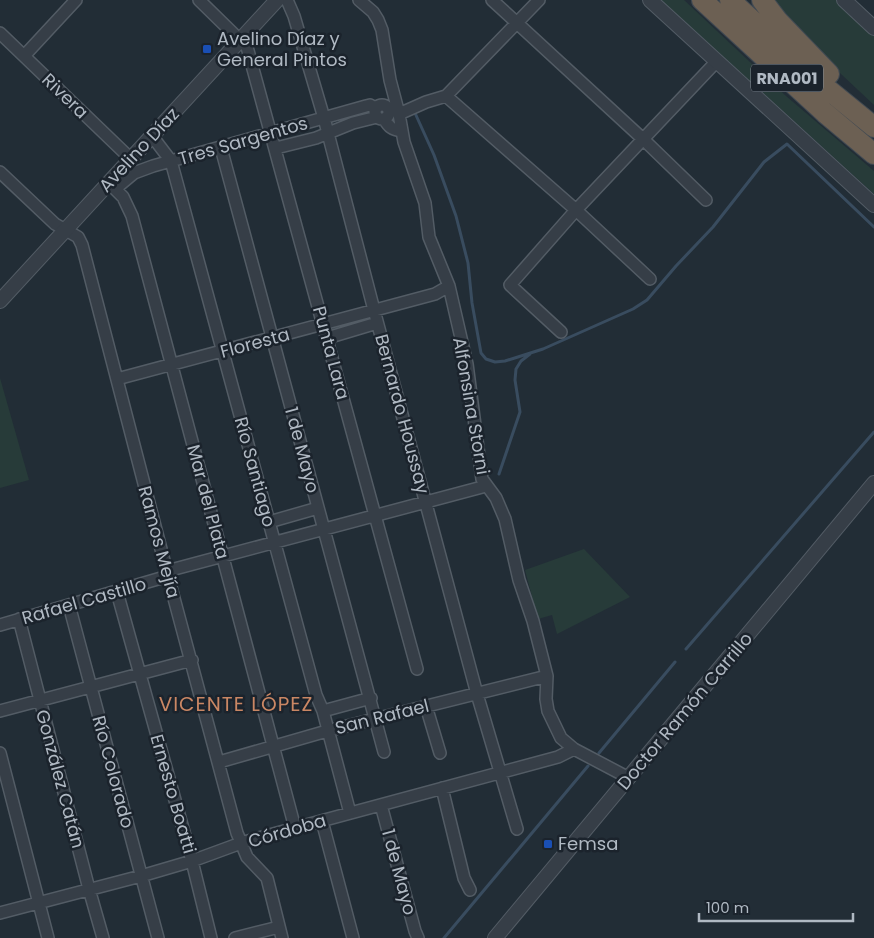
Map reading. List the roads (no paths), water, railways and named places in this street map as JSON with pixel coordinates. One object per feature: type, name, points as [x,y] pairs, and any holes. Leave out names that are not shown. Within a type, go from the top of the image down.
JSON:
[{"type":"highway","name":"RNA001","points":[[702,0],[825,113],[874,154]]},
{"type":"highway","name":"RNA001","points":[[730,0],[818,80],[874,127]]},
{"type":"highway","points":[[762,0],[778,21],[874,120]]},
{"type":"street","points":[[24,56],[76,0]]},
{"type":"street","points":[[198,0],[241,39]]},
{"type":"street","name":"Avelino Díaz","points":[[0,301],[65,230],[112,186],[131,159],[277,0]]},
{"type":"street","name":"Bernardo Houssay","points":[[287,0],[294,16],[324,118],[477,694],[517,829]]},
{"type":"street","name":"Alfonsina Storni","points":[[359,0],[373,12],[382,30],[390,80],[402,131],[424,204],[430,237],[449,286],[467,364],[482,479],[496,498],[505,519],[519,580],[533,621],[547,676],[546,699],[548,711],[561,738],[574,749],[628,778]]},
{"type":"street","points":[[492,0],[644,140],[706,200]]},
{"type":"street","points":[[399,114],[426,102],[446,96],[539,0]]},
{"type":"street","points":[[650,0],[874,205]]},
{"type":"street","points":[[844,0],[874,28]]},
{"type":"street","name":"Rivera","points":[[1,36],[131,159]]},
{"type":"street","name":"Punta Lara","points":[[241,39],[247,47],[276,148],[374,517],[418,669]]},
{"type":"street","points":[[561,332],[510,285],[576,210],[717,61]]},
{"type":"street","points":[[446,96],[576,210],[650,279]]},
{"type":"street","name":"Tres Sargentos","points":[[112,186],[134,173],[171,161],[366,106],[370,105],[379,115],[353,123],[328,134],[276,148]]},
{"type":"street","points":[[379,115],[388,127],[393,130],[402,131]]},
{"type":"street","name":"Río Santiago","points":[[152,136],[171,161],[316,696],[323,711],[350,813]]},
{"type":"street","name":"1 de Mayo","points":[[221,148],[371,698],[384,752]]},
{"type":"street","name":"Ramos Mejía","points":[[0,172],[55,224],[78,237],[82,245],[167,573],[240,843],[252,863],[267,878],[281,932]]},
{"type":"street","name":"Mar del Plata","points":[[112,186],[123,197],[132,216],[295,828]]},
{"type":"street","name":"Floresta","points":[[117,379],[435,294],[449,286]]},
{"type":"street","points":[[327,338],[377,323]]},
{"type":"street","name":"Doctor Ramón Carrillo","points":[[495,938],[874,483]]},
{"type":"street","name":"Rafael Castillo","points":[[0,625],[118,592],[167,573],[223,556],[486,486]]},
{"type":"street","points":[[269,522],[318,508]]},
{"type":"street","name":"Ernesto Boatti","points":[[118,592],[192,861],[211,938]]},
{"type":"street","name":"Río Colorado","points":[[69,606],[158,938]]},
{"type":"street","name":"González Catán","points":[[19,619],[103,938]]},
{"type":"street","points":[[0,712],[192,660]]},
{"type":"street","name":"San Rafael","points":[[219,762],[376,718],[547,676]]},
{"type":"street","points":[[323,711],[371,698]]},
{"type":"street","points":[[426,706],[440,753]]},
{"type":"street","name":"Córdoba","points":[[0,913],[141,876],[192,861],[240,843],[558,757],[574,749]]},
{"type":"street","points":[[0,753],[48,938]]},
{"type":"street","points":[[442,788],[464,878],[470,890]]},
{"type":"street","name":"1 de Mayo","points":[[381,804],[414,931],[418,938]]},
{"type":"street","points":[[322,821],[353,938]]},
{"type":"street","points":[[235,938],[281,932]]},
{"type":"waterway","points":[[415,113],[434,155],[456,216],[468,263],[472,303],[481,353],[486,359],[495,362],[505,361],[543,349],[633,309],[647,300],[713,227],[764,162],[787,144],[874,227]]},
{"type":"waterway","points":[[499,474],[520,412],[515,380],[516,369],[521,361],[530,354]]},
{"type":"waterway","points":[[686,649],[874,432]]},
{"type":"waterway","points":[[599,753],[675,662]]},
{"type":"waterway","points":[[444,938],[588,766]]},
{"type":"place","name":"Avelino Díaz y General Pintos","points":[[207,49]]},
{"type":"place","name":"Femsa","points":[[548,844]]},
{"type":"district","name":"VICENTE LÓPEZ","points":[[236,704]]}]
